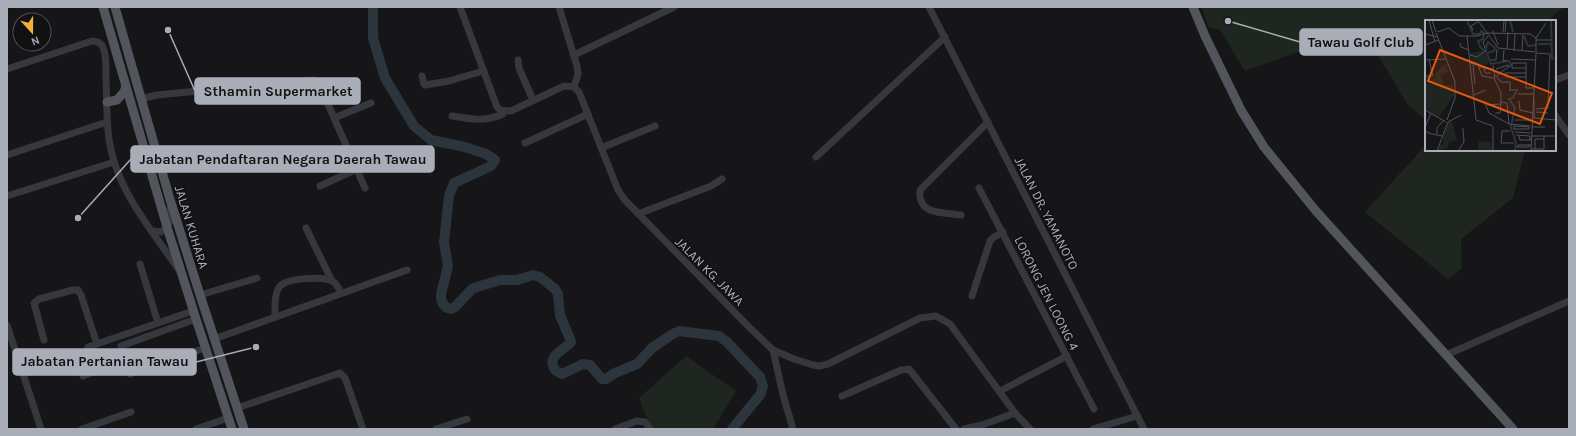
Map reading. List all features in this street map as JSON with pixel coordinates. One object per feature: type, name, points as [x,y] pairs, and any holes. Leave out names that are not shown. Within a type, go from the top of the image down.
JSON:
[{"type":"main road","name":"JALAN KUHARA","points":[[103,7],[167,227],[194,315],[232,429]]},
{"type":"main road","points":[[1193,7],[1205,36],[1241,110],[1264,147],[1316,211],[1513,429]]},
{"type":"main road","name":"JALAN KUHARA","points":[[117,8],[142,104],[169,196],[244,429]]},
{"type":"main road","points":[[107,102],[117,100],[124,92],[126,86]]},
{"type":"street","points":[[460,7],[497,107],[504,111],[511,111],[564,86],[574,87],[578,74],[574,55],[559,7]]},
{"type":"street","points":[[574,55],[674,7]]},
{"type":"street","name":"JALAN DR. YAMANOTO","points":[[929,7],[1144,429]]},
{"type":"street","points":[[816,157],[945,38]]},
{"type":"street","points":[[7,69],[92,42],[98,42],[102,45],[105,50],[107,122],[114,162],[127,194],[182,276]]},
{"type":"street","points":[[518,60],[533,100]]},
{"type":"street","points":[[422,76],[424,84],[426,85],[449,81],[483,71]]},
{"type":"street","points":[[1556,80],[1569,75]]},
{"type":"street","points":[[142,104],[145,98],[157,95],[310,79],[314,80],[319,84],[365,188]]},
{"type":"street","name":"JALAN KG. JAWA","points":[[574,87],[579,92],[618,190],[638,214],[762,341],[774,350],[805,364],[819,366],[828,364],[909,322],[928,316],[936,316],[950,324],[1015,413],[1030,429]]},
{"type":"street","points":[[334,118],[371,103]]},
{"type":"street","points":[[452,116],[482,120],[495,118],[503,114],[504,111]]},
{"type":"street","points":[[525,143],[588,114]]},
{"type":"street","points":[[1556,116],[1569,135]]},
{"type":"street","points":[[7,155],[107,122]]},
{"type":"street","points":[[961,215],[930,210],[920,200],[919,194],[921,189],[988,122]]},
{"type":"street","points":[[601,148],[655,126]]},
{"type":"street","points":[[7,196],[114,162]]},
{"type":"street","points":[[320,186],[357,169]]},
{"type":"street","points":[[638,214],[711,186],[722,179]]},
{"type":"street","name":"LORONG JEN LOONG 4","points":[[979,188],[1094,409]]},
{"type":"street","points":[[152,231],[161,232],[167,227],[171,220],[169,196]]},
{"type":"street","points":[[306,228],[332,281],[341,293]]},
{"type":"street","points":[[972,296],[990,241],[1003,232]]},
{"type":"street","points":[[140,264],[158,323]]},
{"type":"street","points":[[214,339],[407,270]]},
{"type":"street","points":[[200,295],[257,278]]},
{"type":"street","points":[[275,317],[276,293],[281,285],[292,280],[306,278],[332,281]]},
{"type":"street","points":[[44,340],[34,303],[40,299],[78,290],[97,344]]},
{"type":"street","points":[[1446,355],[1569,301]]},
{"type":"street","points":[[83,376],[93,372],[86,352],[88,348],[158,323],[194,315]]},
{"type":"street","points":[[121,346],[194,315]]},
{"type":"street","points":[[7,325],[41,429]]},
{"type":"street","points":[[130,374],[205,348]]},
{"type":"street","points":[[774,350],[791,428]]},
{"type":"street","points":[[1000,391],[1067,356]]},
{"type":"street","points":[[842,396],[901,370],[909,369],[956,429]]},
{"type":"street","points":[[237,408],[340,373],[346,378],[363,429]]},
{"type":"street","points":[[82,429],[131,412]]},
{"type":"street","points":[[964,429],[982,425],[1015,413]]},
{"type":"street","points":[[1093,429],[1137,416]]},
{"type":"street","points":[[196,429],[228,418]]},
{"type":"street","points":[[436,429],[467,418]]},
{"type":"street","points":[[615,429],[637,421],[645,422],[650,429]]},
{"type":"shaded area","points":[[1201,7],[1564,7],[1548,20],[1425,20],[1425,119],[1408,105],[1362,29],[1245,71],[1220,30],[1209,27]]},
{"type":"shaded area","points":[[1425,146],[1425,151],[1525,151],[1513,198],[1461,239],[1462,268],[1448,279],[1365,212]]},
{"type":"shaded area","points":[[686,356],[736,391],[713,429],[651,429],[639,398]]},
{"type":"waterway","points":[[373,7],[373,38],[385,78],[414,126],[431,140],[465,147],[486,154],[495,160],[491,166],[454,183],[449,196],[444,242],[448,266],[441,294],[443,304],[447,308],[451,309],[455,307],[472,289],[500,280],[517,280],[533,275],[540,277],[555,289],[558,294],[560,315],[571,342],[554,357],[552,364],[555,369],[557,372],[562,374],[583,364],[590,365],[602,379],[606,379],[615,373],[637,364],[652,348],[679,331],[719,336],[726,341],[760,377],[763,386],[760,395],[732,429]]},
{"type":"place","name":"Tawau Golf Club","points":[[1228,21]]},
{"type":"place","name":"Sthamin Supermarket","points":[[168,30]]},
{"type":"place","name":"Jabatan Pendaftaran Negara Daerah Tawau","points":[[78,218]]},
{"type":"place","name":"Jabatan Pertanian Tawau","points":[[256,347]]}]
